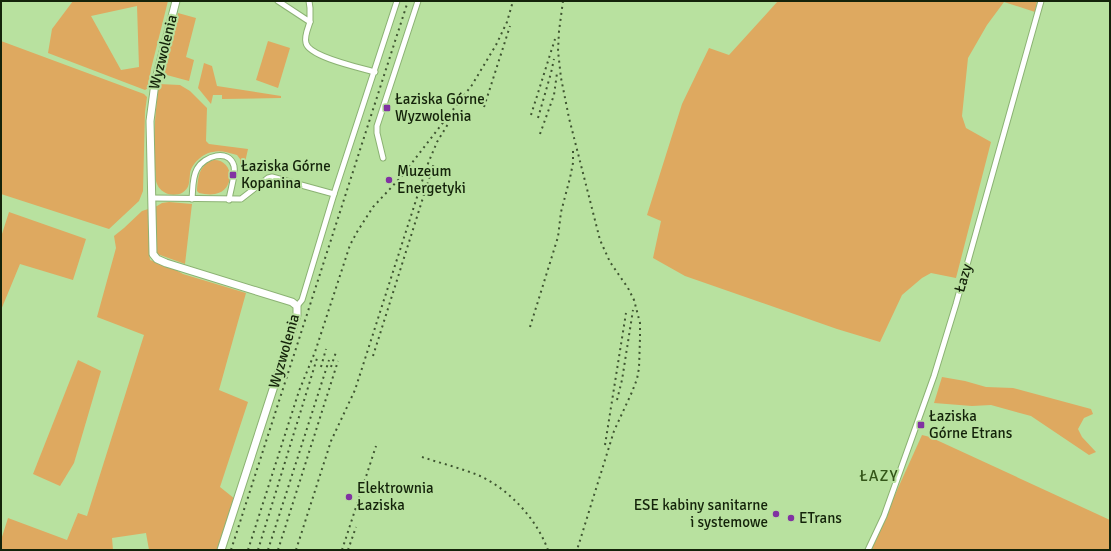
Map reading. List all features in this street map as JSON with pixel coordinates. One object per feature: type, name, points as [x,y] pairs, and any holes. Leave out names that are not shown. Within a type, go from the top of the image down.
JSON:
[{"type":"street","name":"Wyzwolenia","points":[[176,1],[153,95],[150,121],[153,254],[157,259],[166,263],[292,302],[297,306],[297,315],[221,550]]},
{"type":"street","points":[[278,1],[310,22]]},
{"type":"street","points":[[309,1],[310,22],[306,40],[307,47],[319,55],[375,72]]},
{"type":"street","points":[[297,306],[302,300],[334,194],[397,1]]},
{"type":"street","points":[[383,158],[377,133],[378,126],[418,1]]},
{"type":"street","name":"Łazy","points":[[868,550],[884,516],[935,371],[956,304],[1041,1]]},
{"type":"street","points":[[192,199],[194,176],[197,168],[204,160],[214,156],[224,157],[231,160],[234,167],[229,200]]},
{"type":"street","points":[[152,198],[241,199],[268,178],[334,194]]},
{"type":"shaded area","points":[[73,1],[168,1],[151,69],[148,88],[145,90],[48,53],[52,29]],"holes":[[[137,6],[139,67],[121,70],[91,16]]]},
{"type":"shaded area","points":[[778,1],[1037,1],[1035,12],[1004,2],[987,25],[968,58],[962,116],[966,128],[991,142],[956,278],[931,273],[922,278],[902,295],[880,342],[837,329],[685,276],[653,258],[661,221],[647,215],[682,104],[709,48],[729,55]]},
{"type":"shaded area","points":[[178,13],[196,18],[186,57],[194,60],[189,81],[163,74]]},
{"type":"shaded area","points":[[1,41],[144,94],[147,97],[145,112],[143,191],[139,201],[109,229],[1,194]]},
{"type":"shaded area","points":[[268,41],[290,48],[278,88],[256,80]]},
{"type":"shaded area","points":[[204,63],[212,66],[217,86],[281,96],[281,98],[222,99],[222,95],[213,95],[211,104],[198,88]]},
{"type":"shaded area","points":[[159,84],[180,85],[190,91],[207,108],[206,141],[209,144],[248,149],[244,167],[240,166],[240,159],[237,155],[216,151],[205,154],[195,163],[191,170],[188,187],[185,191],[177,194],[170,194],[160,189],[156,181],[154,147],[155,116]]},
{"type":"shaded area","points":[[214,160],[221,161],[226,165],[229,170],[229,182],[222,192],[215,194],[199,193],[197,191],[200,172],[205,165]]},
{"type":"shaded area","points":[[169,202],[192,204],[185,264],[149,251],[150,260],[172,268],[183,274],[246,293],[219,390],[248,402],[220,487],[235,499],[219,550],[149,550],[146,533],[112,538],[113,550],[1,550],[1,540],[8,518],[67,540],[78,513],[87,516],[144,335],[97,317],[116,248],[114,236],[142,211],[162,203]]},
{"type":"shaded area","points":[[9,212],[86,239],[73,280],[20,264],[1,310],[1,237]]},
{"type":"shaded area","points":[[78,360],[101,371],[74,463],[60,486],[33,474]]},
{"type":"shaded area","points":[[942,377],[986,387],[1013,388],[1091,409],[1093,414],[1084,418],[1078,429],[1082,437],[1096,452],[1089,455],[1031,416],[991,405],[972,406],[934,403]]},
{"type":"shaded area","points":[[922,435],[930,437],[1110,520],[1110,550],[870,550]]},
{"type":"railway","points":[[231,550],[408,1]]},
{"type":"railway","points":[[248,550],[299,391],[315,352],[350,245],[373,207],[401,177],[472,85],[496,45],[507,22],[513,1]]},
{"type":"railway","points":[[563,1],[558,51],[561,78],[569,118],[600,240],[610,262],[628,288],[634,300],[640,323],[639,368],[637,379],[614,431],[577,550]]},
{"type":"railway","points":[[484,107],[510,26]]},
{"type":"railway","points":[[531,115],[555,39]]},
{"type":"railway","points":[[538,118],[554,59]]},
{"type":"railway","points":[[540,134],[554,95],[557,73]]},
{"type":"railway","points":[[296,550],[331,441],[355,390],[427,166],[437,142],[448,124]]},
{"type":"railway","points":[[530,327],[558,237],[561,212],[573,163],[573,148]]},
{"type":"railway","points":[[373,356],[434,163]]},
{"type":"railway","points":[[617,400],[622,380],[633,310]]},
{"type":"railway","points":[[605,445],[626,313]]},
{"type":"railway","points":[[321,367],[326,349]]},
{"type":"railway","points":[[331,367],[336,352]]},
{"type":"railway","points":[[258,550],[318,355]]},
{"type":"railway","points":[[268,550],[329,360]]},
{"type":"railway","points":[[278,550],[338,361]]},
{"type":"railway","points":[[342,550],[376,446]]},
{"type":"railway","points":[[422,457],[478,475],[511,496],[529,516],[543,538],[548,550]]},
{"type":"railway","points":[[348,550],[356,527]]},
{"type":"place","name":"Łaziska Górne Wyzwolenia","points":[[387,108]]},
{"type":"place","name":"Łaziska Górne Kopanina","points":[[233,175]]},
{"type":"place","name":"Muzeum Energetyki","points":[[389,180]]},
{"type":"place","name":"Łaziska Górne Etrans","points":[[921,425]]},
{"type":"place","name":"Elektrownia Łaziska","points":[[349,497]]},
{"type":"place","name":"ESE kabiny sanitarne i systemowe","points":[[776,514]]},
{"type":"place","name":"ETrans","points":[[791,518]]},
{"type":"district","name":"ŁAZY","points":[[879,476]]}]
